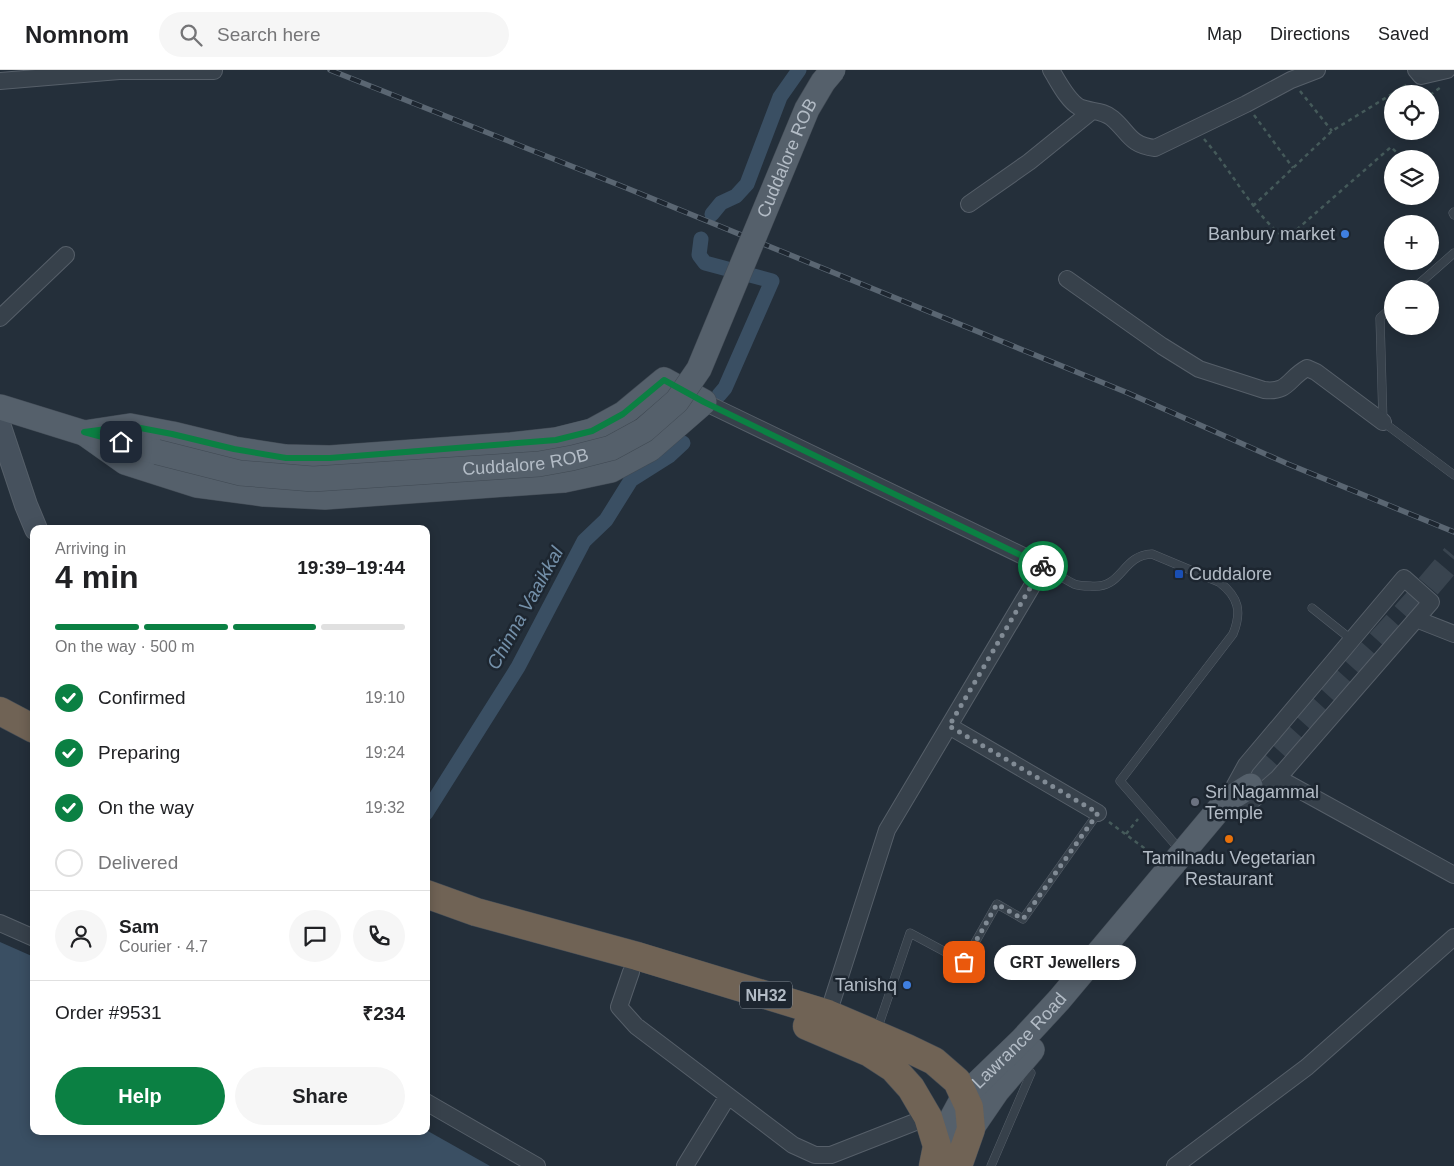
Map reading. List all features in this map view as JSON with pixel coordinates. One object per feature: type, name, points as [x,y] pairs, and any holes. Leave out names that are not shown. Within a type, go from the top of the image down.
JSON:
[{"type":"highway","points":[[0,694],[30,709]]},
{"type":"highway","points":[[0,711],[30,727]]},
{"type":"highway","name":"NH32","points":[[430,895],[476,912],[637,956],[828,1014],[934,1061],[957,1081],[969,1108],[971,1129],[958,1166]]},
{"type":"highway","name":"NH32","points":[[430,909],[806,1026],[870,1053],[893,1068],[911,1088],[928,1117],[935,1156]]},
{"type":"main road","name":"Cuddalore ROB","points":[[0,407],[84,432],[240,473],[313,478],[539,464],[611,448],[644,430],[676,402],[699,369],[807,109],[823,82],[833,70]]},
{"type":"main road","points":[[664,380],[704,402],[650,449],[610,470],[564,480],[326,498],[264,494],[197,485],[125,462],[84,432],[130,426],[234,449],[277,456],[330,458],[556,440],[592,431],[623,414],[664,380]]},
{"type":"main road","name":"Lawrance Road","points":[[935,1156],[964,1096],[1022,1040],[1059,1000],[1176,860],[1261,781]]},
{"type":"main road","name":"Lawrance Road","points":[[971,1129],[992,1097],[1233,806]]},
{"type":"street","points":[[1050,70],[1078,106],[1092,111],[1104,112],[1112,117],[1130,138],[1142,146],[1155,148],[1246,104],[1290,80],[1317,70]]},
{"type":"street","points":[[1419,73],[1447,70]]},
{"type":"street","points":[[0,81],[119,71],[214,71]]},
{"type":"street","points":[[969,204],[1029,162],[1092,111]]},
{"type":"street","points":[[0,318],[66,256]]},
{"type":"street","points":[[1067,279],[1162,346],[1199,369],[1264,390],[1276,392],[1285,387],[1297,374],[1307,368],[1316,372],[1383,422]]},
{"type":"street","points":[[704,402],[1044,566],[887,830],[828,1014]]},
{"type":"street","points":[[0,427],[34,525]]},
{"type":"street","points":[[1233,806],[1246,765],[1404,578],[1430,602],[1261,781],[1454,875]]},
{"type":"street","points":[[1416,619],[1454,634]]},
{"type":"street","points":[[949,726],[1098,813]]},
{"type":"street","points":[[0,922],[30,936]]},
{"type":"street","points":[[1175,1166],[1307,1067],[1454,938]]},
{"type":"street","points":[[631,972],[619,1007],[636,1026],[794,1145],[815,1155],[831,1155],[928,1117]]},
{"type":"street","points":[[685,1166],[728,1096]]},
{"type":"street","points":[[430,1104],[537,1166]]},
{"type":"lane","points":[[1423,280],[1454,253]]},
{"type":"lane","points":[[1384,314],[1380,318],[1383,422],[1454,475]]},
{"type":"lane","points":[[1044,566],[1076,585],[1094,587],[1110,584],[1133,560],[1143,554],[1152,554],[1220,582],[1236,600],[1238,624],[1233,634],[1120,781],[1146,810],[1176,860]]},
{"type":"lane","points":[[1312,608],[1352,640]]},
{"type":"lane","points":[[876,1034],[910,932],[964,962],[997,904],[1023,919],[1098,813]]},
{"type":"lane","points":[[991,1166],[1031,1072]]},
{"type":"path","points":[[1253,206],[1332,131],[1419,73]]},
{"type":"path","points":[[1290,80],[1332,131]]},
{"type":"path","points":[[1246,104],[1293,168]]},
{"type":"path","points":[[1195,129],[1218,156],[1253,206],[1272,228],[1286,239],[1384,153]]},
{"type":"path","points":[[1125,834],[1146,810]]},
{"type":"path","points":[[1098,813],[1125,834],[1176,860]]},
{"type":"water","points":[[0,942],[30,955],[30,1135],[430,1135],[430,1132],[490,1166],[0,1166]]},
{"type":"waterway","name":"Chinna Vaaikkal","points":[[712,214],[721,203],[736,196],[747,184],[780,97],[799,70]]},
{"type":"waterway","name":"Chinna Vaaikkal","points":[[701,239],[699,255],[705,263],[772,281],[725,388],[719,395]]},
{"type":"waterway","name":"Chinna Vaaikkal","points":[[430,807],[518,667],[584,541],[606,520],[631,480],[669,456],[683,443]]},
{"type":"tunnel","points":[[1255,779],[1454,556]]},
{"type":"railway","points":[[330,70],[624,187],[1128,393],[1288,464],[1454,532]]},
{"type":"way so far","points":[[964,962],[997,904],[1023,919],[1098,813],[949,726],[1043,566]]},
{"type":"place","name":"Banbury market","points":[[1345,234]]},
{"type":"place","name":"Cuddalore","points":[[1179,574]]},
{"type":"place","name":"Sri Nagammal Temple","points":[[1195,802]]},
{"type":"place","name":"Tamilnadu Vegetarian Restaurant","points":[[1229,839]]},
{"type":"place","name":"GRT Jewellers","points":[[964,962]]},
{"type":"place","name":"Tanishq","points":[[907,985]]},
{"type":"route","points":[[121,442],[84,432],[130,426],[234,449],[286,458],[330,458],[556,440],[592,431],[623,414],[664,380],[704,402],[1043,566]]}]
